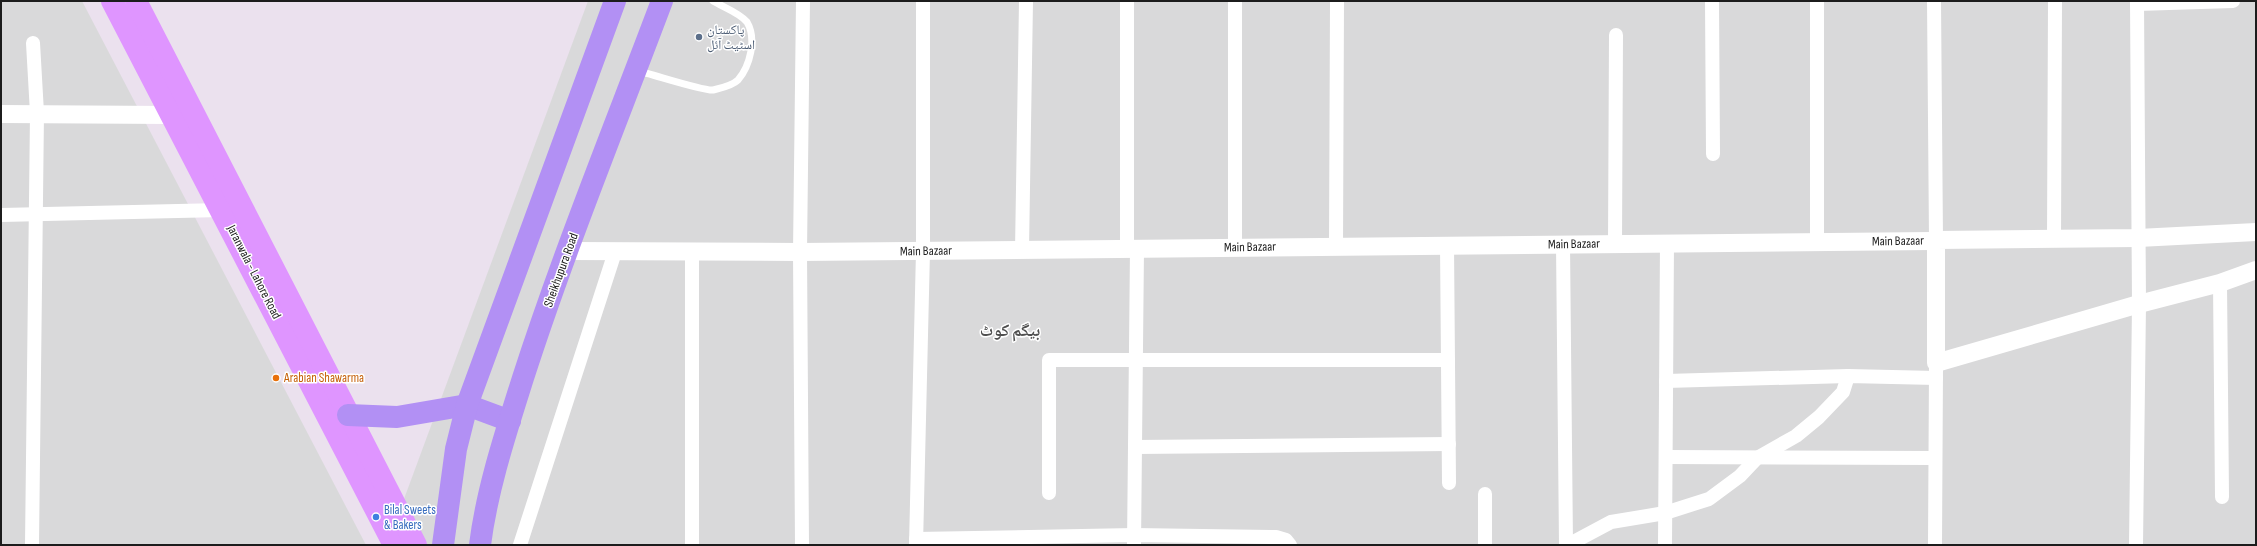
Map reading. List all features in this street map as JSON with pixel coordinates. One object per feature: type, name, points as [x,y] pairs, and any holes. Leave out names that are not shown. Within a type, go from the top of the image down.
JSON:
[{"type":"highway","points":[[443,545],[456,449],[467,405],[615,1]]},
{"type":"highway","name":"Sheikhupura Road","points":[[480,545],[487,507],[510,421],[534,344],[662,1]]},
{"type":"highway","points":[[348,415],[397,417],[467,405],[510,421]]},
{"type":"main road","name":"Jaranwala - Lahore Road","points":[[112,1],[222,210],[404,542]]},
{"type":"main road","name":"Jaranwala - Lahore Road","points":[[136,1],[348,415],[404,542]]},
{"type":"main road","points":[[136,47],[154,36]]},
{"type":"street","points":[[802,545],[800,252],[803,1]]},
{"type":"street","points":[[923,1],[923,251],[916,542],[1276,537],[1286,540],[1290,545]]},
{"type":"street","points":[[1022,250],[1026,1]]},
{"type":"street","points":[[1127,1],[1132,249],[1136,360],[1134,540]]},
{"type":"street","points":[[1235,1],[1235,247]]},
{"type":"street","points":[[1336,246],[1337,1]]},
{"type":"street","points":[[1712,1],[1713,154]]},
{"type":"street","points":[[1817,1],[1817,242]]},
{"type":"street","points":[[1934,1],[1934,241],[1936,371],[1935,545]]},
{"type":"street","points":[[2054,239],[2056,1]]},
{"type":"street","points":[[2136,545],[2139,304],[2137,3],[2233,1]]},
{"type":"street","points":[[1615,243],[1616,35]]},
{"type":"street","points":[[32,545],[37,113],[33,43]]},
{"type":"street","points":[[1,114],[37,113],[172,115]]},
{"type":"street","points":[[1,215],[222,210]]},
{"type":"street","name":"Main Bazaar","points":[[568,251],[800,252],[1934,241],[2138,238],[2256,232]]},
{"type":"street","points":[[1665,545],[1667,243]]},
{"type":"street","points":[[1563,244],[1567,545],[1611,522],[1665,513],[1709,499],[1740,476],[1758,458],[1796,436],[1819,417],[1843,392],[1848,376]]},
{"type":"street","points":[[1447,245],[1449,483]]},
{"type":"street","points":[[520,545],[615,252]]},
{"type":"street","points":[[692,252],[692,545]]},
{"type":"street","points":[[1666,381],[1848,376],[1936,371],[2139,304],[2220,283],[2256,270]]},
{"type":"street","points":[[2220,283],[2222,497]]},
{"type":"street","points":[[1049,493],[1049,360],[1448,360]]},
{"type":"street","points":[[1135,447],[1449,444]]},
{"type":"street","points":[[1666,457],[1935,458]]},
{"type":"street","points":[[1485,494],[1485,545]]},
{"type":"street","points":[[390,545],[404,542]]},
{"type":"lane","points":[[636,70],[710,90],[727,86],[738,80],[752,49],[751,31],[746,21],[713,1]]},
{"type":"shaded area","points":[[1,1],[82,1],[366,545],[1,545]]},
{"type":"shaded area","points":[[588,1],[2256,1],[2256,545],[387,545]]},
{"type":"place","name":"پاکستان اسٹیٹ آئل","points":[[699,37]]},
{"type":"place","name":"Arabian Shawarma","points":[[276,378]]},
{"type":"place","name":"Bilal Sweets & Bakers","points":[[376,517]]},
{"type":"district","name":"بیگم کوٹ","points":[[1010,331]]}]
